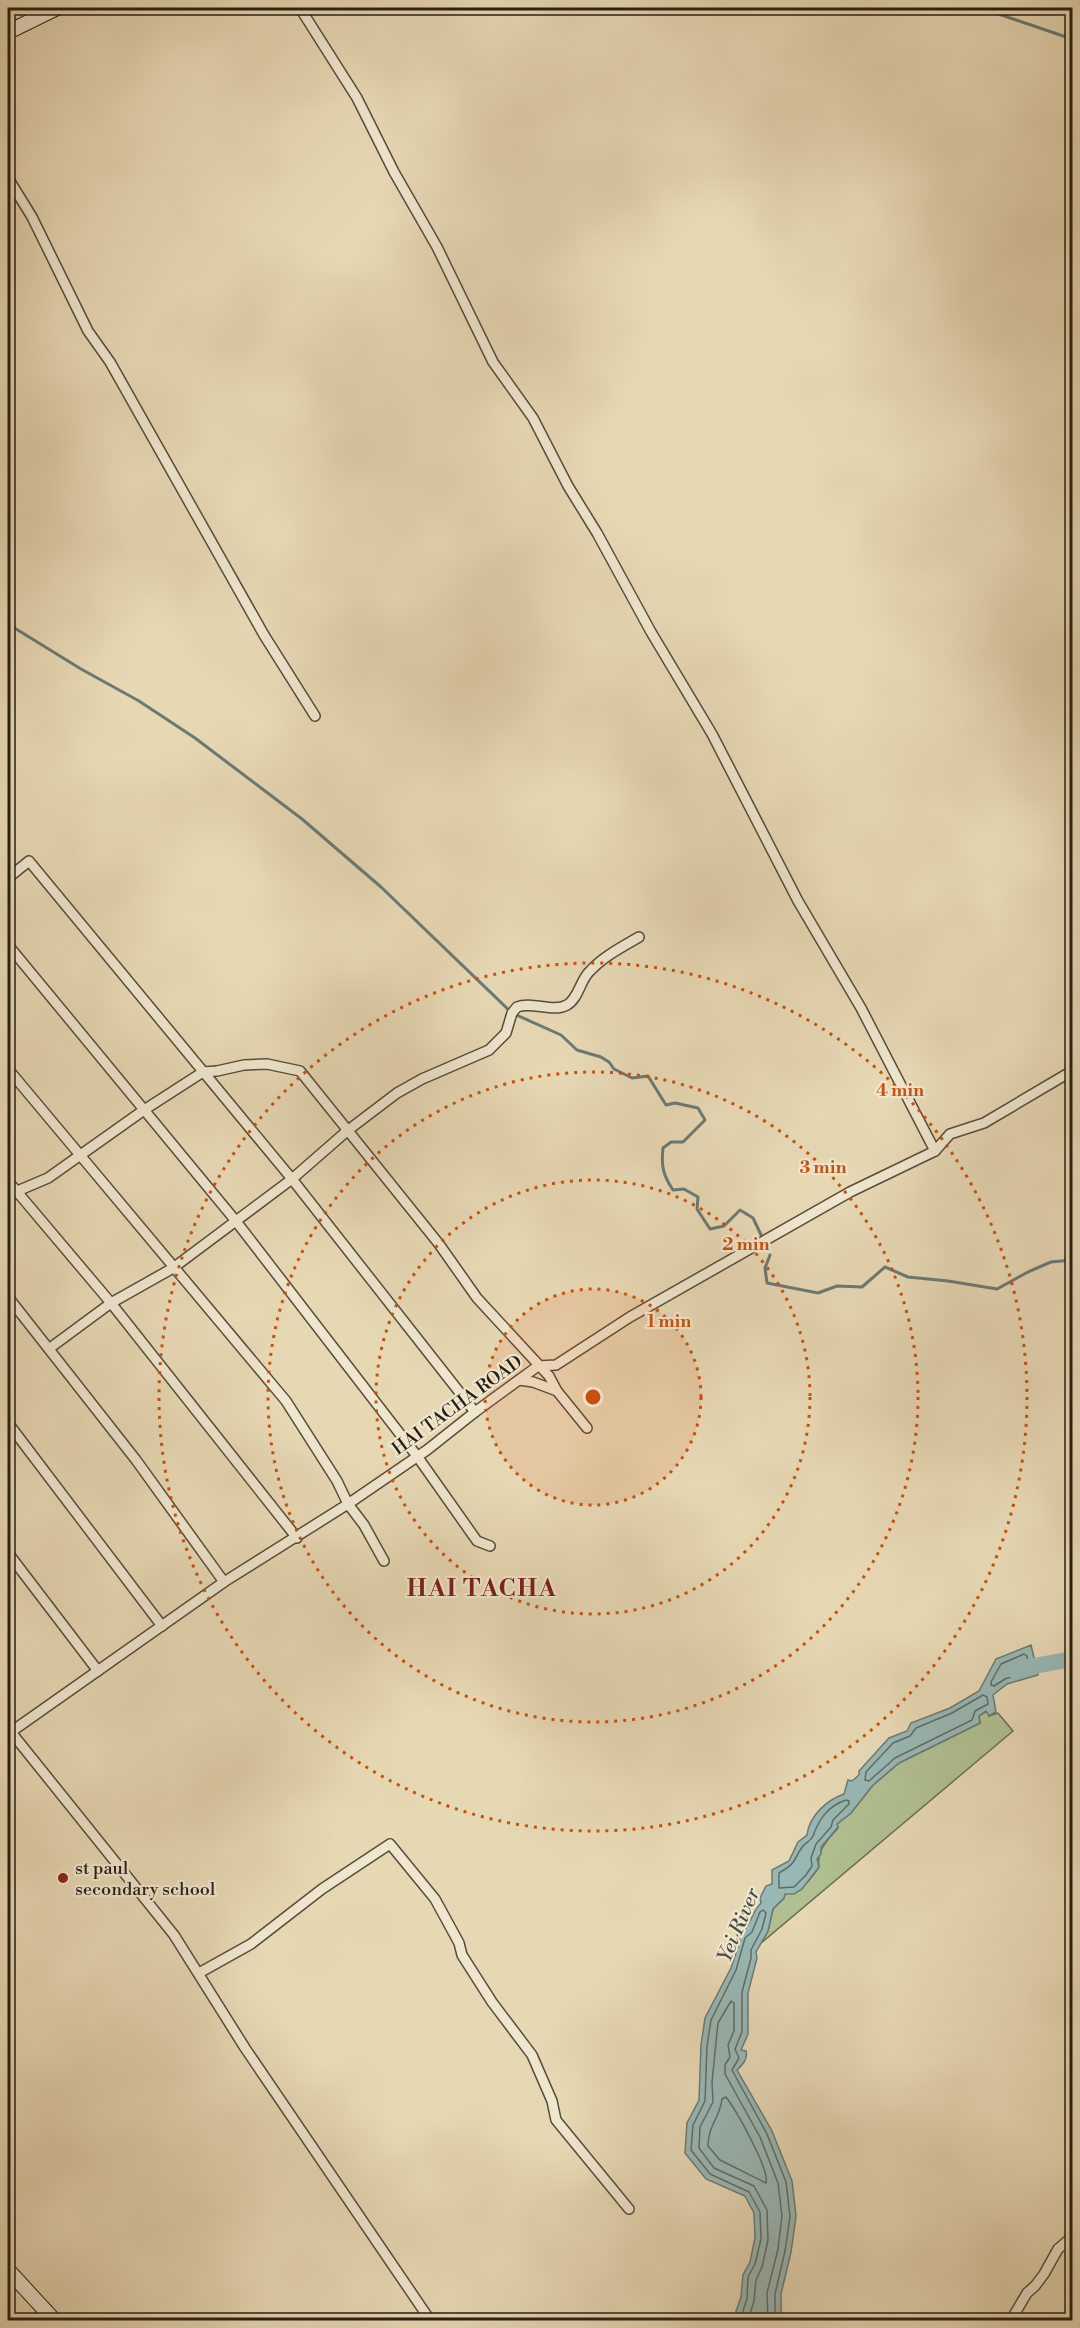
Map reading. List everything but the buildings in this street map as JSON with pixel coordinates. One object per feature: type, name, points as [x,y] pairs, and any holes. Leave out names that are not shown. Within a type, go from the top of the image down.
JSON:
[{"type":"street","points":[[8,32],[57,8]]},
{"type":"street","points":[[300,8],[357,98],[394,172],[437,247],[493,363],[533,418],[568,486],[712,734],[798,901],[861,1008],[935,1150]]},
{"type":"street","points":[[8,178],[32,217],[88,331],[110,362],[264,635],[315,716]]},
{"type":"street","points":[[8,878],[29,861],[292,1179],[475,1412]]},
{"type":"street","points":[[50,1348],[111,1303],[173,1268],[292,1179],[347,1131],[397,1093],[489,1050],[506,1033],[512,1013],[517,1006],[561,1007],[568,1004],[574,999],[588,972],[612,952],[639,937]]},
{"type":"street","points":[[8,945],[235,1220],[417,1456],[477,1541],[490,1546]]},
{"type":"street","points":[[12,1194],[48,1178],[144,1110],[203,1072],[244,1065],[267,1064],[300,1071],[439,1244],[477,1298],[549,1376],[557,1391],[587,1428]]},
{"type":"street","points":[[8,1069],[286,1401],[384,1561]]},
{"type":"street","name":"HAI TACHA ROAD","points":[[9,1733],[224,1582],[297,1538],[427,1450],[538,1366],[556,1365],[630,1317],[850,1192],[935,1150],[950,1134],[984,1123],[1072,1071]]},
{"type":"street","points":[[8,1181],[12,1194],[111,1303],[297,1538]]},
{"type":"street","points":[[8,1297],[136,1460],[224,1582]]},
{"type":"street","points":[[519,1380],[533,1382],[557,1391]]},
{"type":"street","points":[[8,1423],[162,1626]]},
{"type":"street","points":[[9,1557],[98,1671]]},
{"type":"street","points":[[9,1733],[174,1935],[277,2096],[430,2320]]},
{"type":"street","points":[[199,1973],[251,1944],[322,1889],[390,1844],[435,1899],[459,1943],[462,1955],[492,2002],[532,2055],[552,2101],[556,2120],[629,2209]]},
{"type":"street","points":[[1011,2320],[1027,2293],[1044,2274],[1058,2249],[1072,2237]]},
{"type":"street","points":[[8,2270],[54,2320]]},
{"type":"green space","points":[[987,1711],[989,1716],[998,1713],[1013,1731],[761,1943],[768,1931],[773,1909],[785,1894],[801,1888],[812,1877],[819,1867],[821,1850],[838,1828],[837,1824],[851,1813],[873,1785],[899,1763],[980,1723],[979,1716]]},
{"type":"water","points":[[1031,1645],[1038,1675],[1007,1684],[993,1695],[996,1712],[989,1716],[986,1711],[979,1716],[980,1723],[899,1763],[873,1785],[851,1813],[837,1824],[838,1827],[821,1847],[821,1854],[817,1859],[819,1867],[802,1889],[794,1894],[785,1894],[773,1909],[768,1931],[756,1952],[757,1958],[748,1993],[748,2034],[741,2050],[746,2051],[746,2056],[737,2070],[772,2131],[792,2181],[796,2216],[791,2252],[781,2294],[781,2320],[733,2320],[741,2297],[743,2275],[750,2262],[755,2238],[754,2213],[745,2196],[706,2179],[685,2153],[687,2123],[699,2100],[701,2045],[705,2018],[731,1968],[740,1941],[737,1935],[749,1924],[761,1903],[760,1898],[766,1886],[772,1884],[772,1870],[789,1861],[798,1842],[807,1835],[815,1815],[831,1800],[844,1794],[848,1780],[852,1781],[859,1775],[859,1771],[889,1738],[907,1731],[911,1723],[950,1708],[979,1691],[996,1659]]},
{"type":"waterway","points":[[981,8],[1072,39]]},
{"type":"waterway","points":[[8,624],[81,669],[139,701],[195,738],[302,819],[381,887],[512,1013],[561,1035],[577,1050],[601,1057],[614,1069],[632,1078],[648,1076],[666,1105],[675,1103],[698,1108],[705,1120],[683,1142],[671,1142],[663,1148],[663,1165],[667,1180],[673,1190],[684,1189],[698,1197],[697,1209],[710,1229],[724,1226],[740,1210],[753,1218],[763,1239]]},
{"type":"waterway","points":[[770,1255],[765,1268],[767,1283],[818,1293],[837,1286],[862,1287],[885,1267],[908,1277],[997,1289],[1051,1262],[1072,1260]]},
{"type":"waterway","name":"Yei River","points":[[1013,1670],[1072,1659]]},
{"type":"place","name":"st paul secondary school","points":[[63,1878]]},
{"type":"district","name":"HAI TACHA","points":[[482,1588]]}]
